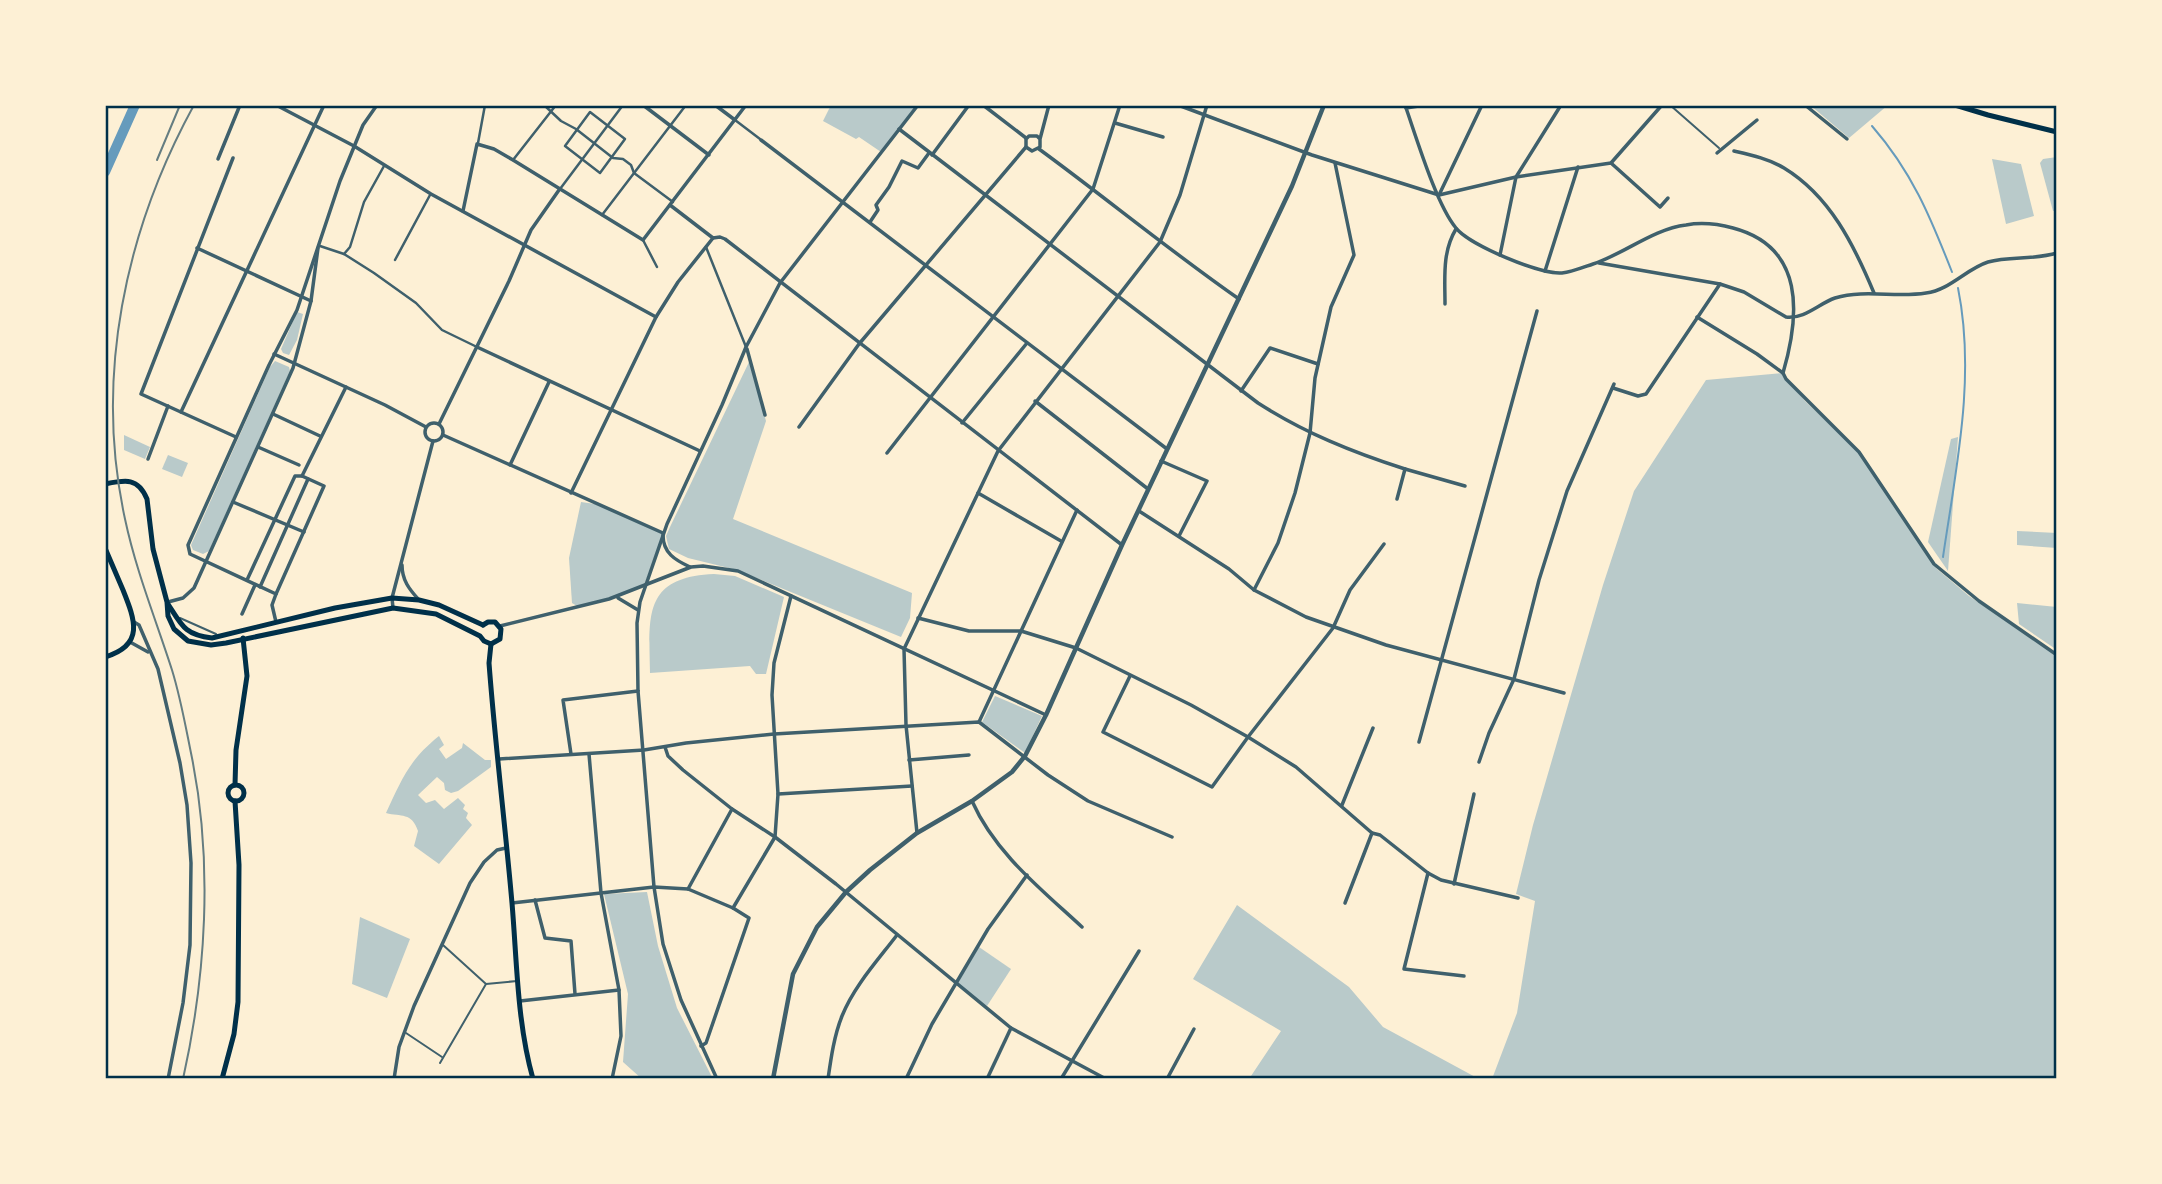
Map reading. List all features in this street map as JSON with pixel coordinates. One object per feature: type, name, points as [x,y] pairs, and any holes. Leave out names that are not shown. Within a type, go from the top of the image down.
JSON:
[{"type":"main road","points":[[1955,105],[2057,132]]},
{"type":"main road","points":[[105,484],[125,480],[136,482],[148,499],[153,550],[167,602],[167,616],[174,629],[188,641],[211,645],[243,640],[393,608],[436,614],[491,644],[497,642],[501,636],[500,626],[492,621],[483,625],[439,605],[391,598],[276,622],[223,637],[201,637],[182,626],[167,602]]},
{"type":"main road","points":[[105,548],[134,622],[130,642],[122,651],[105,657]]},
{"type":"main road","points":[[480,636],[483,625]]},
{"type":"main road","points":[[235,785],[236,750],[247,676],[241,632]]},
{"type":"main road","points":[[491,644],[489,663],[512,903],[518,1001],[533,1079]]},
{"type":"main road","points":[[235,785],[240,786],[244,792],[240,799],[235,801],[228,793],[231,786],[235,785]]},
{"type":"main road","points":[[222,1079],[234,1034],[238,1002],[239,865],[235,801]]},
{"type":"street","points":[[218,159],[240,105]]},
{"type":"street","points":[[276,105],[354,146],[430,194],[656,317]]},
{"type":"street","points":[[181,412],[324,105]]},
{"type":"street","points":[[276,594],[190,554],[188,545],[301,298],[311,262],[354,146],[363,125],[377,105]]},
{"type":"street","points":[[463,211],[485,105]]},
{"type":"street","points":[[544,105],[561,121],[612,157],[623,159],[631,165],[634,173],[713,238]]},
{"type":"street","points":[[513,160],[555,105]]},
{"type":"street","points":[[439,424],[531,230],[623,105]]},
{"type":"street","points":[[643,105],[709,155]]},
{"type":"street","points":[[602,215],[686,105]]},
{"type":"street","points":[[715,105],[1167,449]]},
{"type":"street","points":[[643,240],[746,105]]},
{"type":"street","points":[[717,1079],[681,1000],[663,944],[654,887],[638,691],[639,610],[644,586],[663,533],[746,347],[780,282],[918,105]]},
{"type":"street","points":[[870,222],[878,210],[876,205],[890,187],[902,161],[918,168],[969,105]]},
{"type":"street","points":[[983,105],[1026,139]]},
{"type":"street","points":[[1039,149],[1049,105]]},
{"type":"street","points":[[887,453],[1093,189],[1121,105]]},
{"type":"street","points":[[1178,105],[1306,152],[1439,195],[1516,177],[1611,163],[1662,105]]},
{"type":"street","points":[[916,833],[906,725],[904,649],[998,450],[1160,242],[1180,195],[1208,105]]},
{"type":"street","points":[[773,1079],[793,974],[817,927],[846,892],[916,833],[972,801],[1012,772],[1025,756],[1239,299],[1306,152],[1324,105]]},
{"type":"street","points":[[1425,105],[1406,107],[1439,195],[1456,229],[1500,255],[1545,271],[1562,273],[1597,263],[1684,225],[1704,223],[1747,232],[1766,243],[1783,260],[1792,284],[1793,318],[1783,373]]},
{"type":"street","points":[[1439,195],[1482,105]]},
{"type":"street","points":[[1500,255],[1516,177],[1561,105]]},
{"type":"street","points":[[1805,105],[1847,139]]},
{"type":"street","points":[[590,112],[608,124],[625,139],[600,173],[565,146],[590,112]]},
{"type":"street","points":[[1720,151],[1756,120]]},
{"type":"street","points":[[1115,123],[1163,137]]},
{"type":"street","points":[[899,129],[1241,391],[1310,433],[1344,449],[1465,486]]},
{"type":"street","points":[[1026,139],[1033,135],[1040,139]]},
{"type":"street","points":[[799,427],[859,344],[923,265],[1026,147],[1026,139]]},
{"type":"street","points":[[477,144],[494,149],[643,240],[657,267]]},
{"type":"street","points":[[1026,147],[1032,151],[1039,149]]},
{"type":"street","points":[[1039,149],[1239,299]]},
{"type":"street","points":[[1734,150],[1783,168],[1819,197],[1856,251],[1874,293]]},
{"type":"street","points":[[233,158],[141,394],[236,437]]},
{"type":"street","points":[[1254,590],[1287,519],[1310,433],[1318,364],[1331,307],[1354,255],[1335,162]]},
{"type":"street","points":[[1611,163],[1660,207],[1668,198]]},
{"type":"street","points":[[344,254],[349,247],[364,202],[384,166]]},
{"type":"street","points":[[1545,271],[1578,167]]},
{"type":"street","points":[[395,260],[430,194]]},
{"type":"street","points":[[1445,304],[1446,254],[1448,242],[1456,229]]},
{"type":"street","points":[[571,493],[656,317],[678,282],[713,238],[719,237],[1122,545]]},
{"type":"street","points":[[318,246],[344,254],[416,303],[442,330],[700,451]]},
{"type":"street","points":[[167,602],[189,594],[273,414],[294,364],[312,301],[318,246]]},
{"type":"street","points":[[706,247],[746,347],[765,415]]},
{"type":"street","points":[[197,248],[312,301]]},
{"type":"street","points":[[1597,263],[1720,284],[1744,292],[1786,317],[1793,318],[1809,313],[1834,298],[1874,293],[1929,293],[1950,285],[1988,262],[2041,258],[2057,253]]},
{"type":"street","points":[[1479,762],[1514,679],[1539,580],[1567,491],[1614,386],[1638,396],[1646,394],[1720,284]]},
{"type":"street","points":[[1419,742],[1537,310]]},
{"type":"street","points":[[1697,317],[1783,373],[1858,452],[1934,564],[1979,601],[2057,655]]},
{"type":"street","points":[[962,423],[1027,343]]},
{"type":"street","points":[[1241,391],[1270,348],[1318,364]]},
{"type":"street","points":[[274,354],[426,427]]},
{"type":"street","points":[[510,465],[549,382]]},
{"type":"street","points":[[302,476],[346,387]]},
{"type":"street","points":[[1035,401],[1148,489]]},
{"type":"street","points":[[148,458],[168,406]]},
{"type":"street","points":[[273,414],[320,436]]},
{"type":"street","points":[[433,422],[443,429],[443,435],[433,442],[425,436],[426,427],[433,422]]},
{"type":"street","points":[[443,435],[663,533]]},
{"type":"street","points":[[393,608],[391,598],[433,442]]},
{"type":"street","points":[[258,447],[299,465]]},
{"type":"street","points":[[1161,461],[1207,481],[1179,536]]},
{"type":"street","points":[[1397,499],[1405,469]]},
{"type":"street","points":[[247,581],[295,476],[302,476],[324,486],[272,605],[276,622]]},
{"type":"street","points":[[242,614],[308,479]]},
{"type":"street","points":[[978,493],[1061,541]]},
{"type":"street","points":[[233,502],[304,532]]},
{"type":"street","points":[[979,722],[1077,510]]},
{"type":"street","points":[[1139,511],[1229,569],[1254,590],[1333,628],[1564,693]]},
{"type":"street","points":[[663,533],[665,549],[691,567]]},
{"type":"street","points":[[1130,676],[1103,732],[1212,787],[1333,628],[1354,583],[1384,544]]},
{"type":"street","points":[[402,555],[402,574],[408,588],[419,600]]},
{"type":"street","points":[[500,626],[616,597],[691,567],[738,571],[1046,715]]},
{"type":"street","points":[[733,908],[775,837],[778,794],[772,695],[774,663],[791,596]]},
{"type":"street","points":[[616,597],[639,610]]},
{"type":"street","points":[[918,618],[969,631],[1021,631],[1076,648],[1185,701],[1296,767],[1372,833],[1380,835],[1428,873],[1454,884],[1518,898]]},
{"type":"street","points":[[134,622],[139,625],[158,669],[187,805],[191,863],[190,945],[183,1003],[168,1079]]},
{"type":"street","points":[[130,642],[150,653]]},
{"type":"street","points":[[571,755],[563,700],[638,691]]},
{"type":"street","points":[[497,760],[644,750],[774,734],[979,722],[1088,801],[1172,838]]},
{"type":"street","points":[[1342,805],[1373,728]]},
{"type":"street","points":[[666,747],[668,756],[732,809],[775,837],[846,892],[1011,1028],[1105,1079]]},
{"type":"street","points":[[589,754],[601,893],[619,990],[621,1036],[612,1079]]},
{"type":"street","points":[[909,760],[969,755]]},
{"type":"street","points":[[778,794],[912,786]]},
{"type":"street","points":[[1454,884],[1474,794]]},
{"type":"street","points":[[972,801],[980,819],[1012,862],[1082,928]]},
{"type":"street","points":[[688,889],[732,809]]},
{"type":"street","points":[[1345,903],[1372,833]]},
{"type":"street","points":[[394,1079],[399,1047],[442,944],[476,874],[496,851],[506,848]]},
{"type":"street","points":[[1428,873],[1404,969],[1464,976]]},
{"type":"street","points":[[906,1079],[932,1024],[955,984],[1017,885],[1027,875]]},
{"type":"street","points":[[512,903],[654,887],[688,889],[733,908],[749,918],[706,1043],[701,1046]]},
{"type":"street","points":[[535,900],[545,938],[571,941],[575,994]]},
{"type":"street","points":[[828,1079],[832,1049],[843,1014],[867,974],[897,935]]},
{"type":"street","points":[[1061,1079],[1139,951]]},
{"type":"street","points":[[518,1001],[619,990]]},
{"type":"street","points":[[987,1079],[1011,1028]]},
{"type":"street","points":[[1167,1079],[1194,1028]]},
{"type":"street","points":[[533,1079],[559,1079]]},
{"type":"lane","points":[[1670,105],[1720,151],[1734,150]]},
{"type":"lane","points":[[442,944],[486,984],[518,980]]},
{"type":"lane","points":[[440,1063],[486,984]]},
{"type":"lane","points":[[405,1032],[443,1058]]},
{"type":"shaded area","points":[[831,105],[918,105],[881,152],[859,137],[856,139],[823,121]]},
{"type":"shaded area","points":[[1810,105],[1888,105],[1849,138]]},
{"type":"shaded area","points":[[2057,157],[2057,210],[2053,211],[2040,163],[2043,159]]},
{"type":"shaded area","points":[[1992,159],[2021,164],[2034,216],[2006,224]]},
{"type":"shaded area","points":[[297,312],[303,314],[297,340],[289,355],[281,349]]},
{"type":"shaded area","points":[[275,361],[289,367],[290,371],[209,551],[203,554],[193,550],[191,545]]},
{"type":"shaded area","points":[[749,362],[766,421],[733,519],[912,593],[910,618],[901,637],[737,570],[688,558],[669,549],[666,536]]},
{"type":"shaded area","points":[[1783,373],[1805,401],[1859,452],[1937,569],[1969,596],[2057,655],[2057,1079],[1492,1079],[1517,1013],[1535,901],[1516,894],[1533,825],[1603,585],[1634,491],[1706,380]]},
{"type":"shaded area","points":[[124,435],[150,447],[145,459],[124,450]]},
{"type":"shaded area","points":[[1958,437],[1948,571],[1928,542],[1951,439]]},
{"type":"shaded area","points":[[168,455],[188,463],[182,477],[162,469]]},
{"type":"shaded area","points":[[581,502],[595,504],[663,533],[644,586],[628,593],[577,606],[572,603],[569,558]]},
{"type":"shaded area","points":[[2017,531],[2057,533],[2057,548],[2017,545]]},
{"type":"shaded area","points":[[714,574],[735,576],[784,597],[766,674],[756,674],[750,666],[650,673],[651,617],[662,592],[674,583],[691,577]]},
{"type":"shaded area","points":[[2017,603],[2057,607],[2057,650],[2019,624]]},
{"type":"shaded area","points":[[995,696],[1042,716],[1025,753],[982,722]]},
{"type":"shaded area","points":[[439,736],[444,745],[439,749],[446,759],[462,748],[463,743],[485,760],[491,760],[491,767],[458,791],[451,793],[445,790],[444,783],[437,777],[418,795],[426,803],[435,800],[444,809],[458,798],[465,805],[463,809],[468,813],[466,818],[472,825],[439,864],[414,846],[418,831],[413,821],[405,816],[386,813],[413,762]]},
{"type":"shaded area","points":[[647,892],[658,946],[677,1008],[713,1079],[642,1079],[623,1062],[628,994],[604,894]]},
{"type":"shaded area","points":[[1237,905],[1349,987],[1383,1027],[1479,1079],[1249,1079],[1281,1031],[1193,979]]},
{"type":"shaded area","points":[[360,917],[410,939],[387,998],[352,984]]},
{"type":"shaded area","points":[[979,947],[1011,969],[987,1006],[957,984]]},
{"type":"waterway","points":[[105,172],[135,105]]},
{"type":"waterway","points":[[1872,126],[1898,160],[1919,195],[1952,272]]},
{"type":"waterway","points":[[1943,557],[1965,389],[1963,321],[1958,288]]},
{"type":"railway","points":[[157,160],[180,105]]},
{"type":"railway","points":[[183,1079],[197,1000],[204,919],[203,838],[199,798],[175,681],[140,576],[125,519],[116,466],[113,412],[115,359],[122,306],[134,254],[170,153],[194,105]]}]
